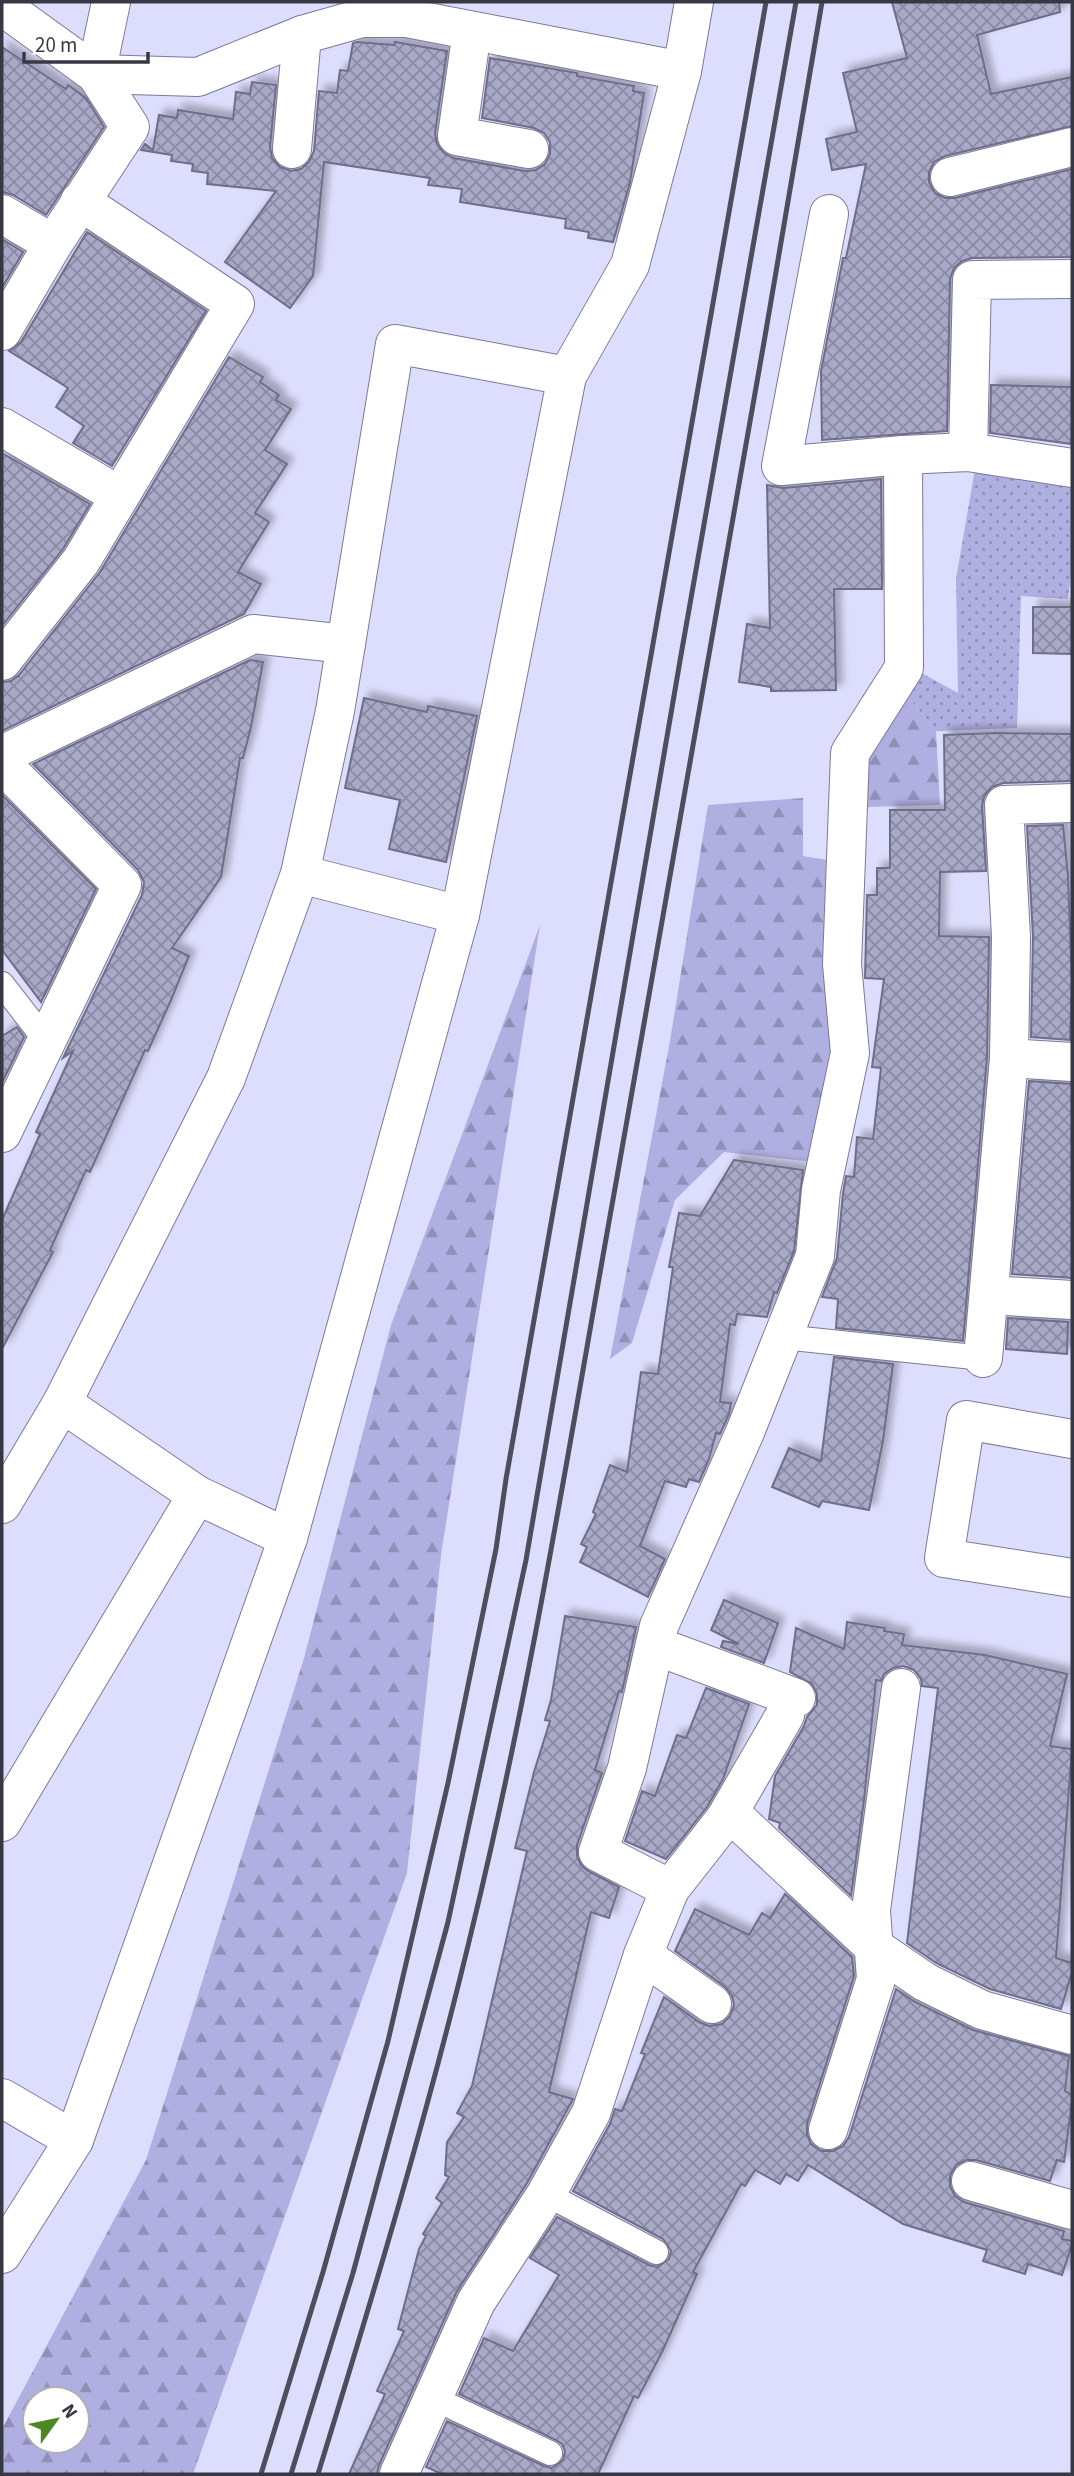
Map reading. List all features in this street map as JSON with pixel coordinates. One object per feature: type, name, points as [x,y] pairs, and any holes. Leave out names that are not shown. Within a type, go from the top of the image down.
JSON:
[{"type":"street","points":[[96,75],[111,2]]},
{"type":"street","points":[[2,2254],[74,2140],[288,1538],[460,915],[566,376],[630,265],[681,71],[695,2]]},
{"type":"street","points":[[2,6],[96,75],[130,127],[52,244],[2,331]]},
{"type":"street","points":[[96,75],[198,77],[302,35],[362,18],[407,18],[681,71]]},
{"type":"street","points":[[472,30],[457,136],[529,149]]},
{"type":"street","points":[[292,149],[302,35]]},
{"type":"street","points":[[950,177],[1072,147]]},
{"type":"street","points":[[2,661],[81,561],[235,304],[80,201]]},
{"type":"street","points":[[2,214],[52,244]]},
{"type":"street","points":[[829,214],[781,466],[968,452],[1072,468]]},
{"type":"street","points":[[968,452],[972,280],[1072,279]]},
{"type":"street","points":[[2,1504],[62,1403],[226,1079],[300,874],[335,711],[395,344],[566,376]]},
{"type":"street","points":[[2,427],[120,496]]},
{"type":"street","points":[[670,1889],[598,1852],[627,1768],[659,1626],[745,1432],[815,1256],[821,1191],[850,1053],[842,964],[850,753],[904,668],[904,455]]},
{"type":"street","points":[[2,755],[253,634],[346,644]]},
{"type":"street","points":[[2,764],[122,885],[2,1133]]},
{"type":"street","points":[[983,1358],[1009,1058],[1011,937],[1004,805],[1072,803]]},
{"type":"street","points":[[300,874],[460,915]]},
{"type":"street","points":[[1009,1058],[1072,1062]]},
{"type":"street","points":[[989,1295],[1072,1300]]},
{"type":"street","points":[[62,1403],[197,1495],[288,1538]]},
{"type":"street","points":[[1072,1439],[966,1420],[943,1558],[1072,1578]]},
{"type":"street","points":[[2,1822],[197,1495]]},
{"type":"street","points":[[399,2474],[476,2302],[546,2194],[592,2113],[643,1955],[670,1889],[725,1819],[790,1707],[656,1646]]},
{"type":"street","points":[[828,2130],[876,1979],[871,1910],[901,1688]]},
{"type":"street","points":[[725,1819],[740,1822],[874,1947],[925,1982],[982,2010],[1072,2035]]},
{"type":"street","points":[[643,1955],[712,2004]]},
{"type":"street","points":[[2,2098],[74,2140]]},
{"type":"street","points":[[971,2181],[1072,2210]]},
{"type":"lane","points":[[2,984],[47,1041]]},
{"type":"lane","points":[[783,1337],[983,1358]]},
{"type":"lane","points":[[546,2194],[656,2252]]},
{"type":"lane","points":[[433,2398],[550,2453]]},
{"type":"green space","points":[[975,469],[1072,483],[1072,566],[1068,599],[1021,596],[1017,728],[936,731],[904,692],[918,671],[958,693],[956,579]]},
{"type":"green space","points":[[904,692],[936,731],[940,805],[865,807],[868,747]]},
{"type":"green space","points":[[803,798],[803,856],[834,861],[838,1043],[814,1162],[724,1152],[675,1200],[632,1343],[610,1359],[670,1041],[708,805]]},
{"type":"green space","points":[[540,925],[441,1555],[407,1873],[193,2474],[2,2474],[2,2429],[21,2394],[21,2455],[91,2455],[91,2385],[26,2385],[146,2160],[304,1658],[391,1325]]},
{"type":"building","points":[[892,2],[1059,2],[1060,12],[977,35],[991,94],[1072,77],[1072,126],[945,156],[934,162],[929,172],[929,182],[935,193],[945,198],[955,198],[1072,169],[1072,257],[972,258],[962,261],[954,268],[950,279],[947,431],[822,440],[821,371],[843,258],[846,258],[866,164],[832,170],[826,139],[857,132],[843,73],[907,58]]},
{"type":"building","points":[[395,42],[447,51],[435,133],[437,144],[444,153],[453,158],[525,171],[536,170],[545,164],[550,154],[550,142],[544,133],[534,128],[482,118],[490,58],[577,73],[577,76],[634,86],[633,91],[644,93],[630,182],[613,242],[588,238],[589,232],[565,228],[566,219],[460,202],[462,189],[428,185],[430,178],[324,162],[313,276],[290,308],[225,262],[276,191],[207,184],[208,173],[192,171],[193,164],[171,161],[172,155],[141,150],[145,144],[153,150],[159,115],[177,118],[178,110],[233,119],[236,92],[250,94],[252,82],[276,85],[270,147],[272,158],[280,167],[291,171],[301,169],[309,162],[314,151],[319,91],[337,93],[340,70],[348,71],[353,43],[394,45]]},
{"type":"building","points":[[2,47],[66,89],[68,85],[86,98],[104,127],[46,215],[13,195],[2,192]]},
{"type":"building","points":[[87,232],[206,311],[112,466],[73,443],[84,426],[56,407],[68,388],[9,351],[21,342]]},
{"type":"building","points":[[2,239],[23,252],[2,288]]},
{"type":"building","points":[[229,357],[263,377],[260,382],[279,395],[276,400],[291,409],[265,450],[287,464],[255,513],[269,522],[238,572],[261,584],[244,614],[2,731],[2,682],[11,681],[19,675],[100,572]]},
{"type":"building","points":[[991,385],[1072,387],[1072,444],[990,433]]},
{"type":"building","points":[[2,453],[90,504],[63,549],[2,626]]},
{"type":"building","points":[[881,479],[882,589],[834,589],[836,690],[771,691],[771,687],[739,682],[747,624],[770,628],[767,485],[783,488]]},
{"type":"building","points":[[1033,607],[1072,607],[1072,654],[1033,653]]},
{"type":"building","points":[[250,660],[263,662],[251,727],[243,758],[240,758],[221,877],[172,948],[189,956],[171,1000],[148,1051],[145,1050],[90,1172],[86,1170],[50,1250],[53,1252],[2,1349],[2,1220],[40,1134],[36,1132],[73,1051],[63,1058],[142,895],[144,882],[138,870],[33,764]]},
{"type":"building","points":[[364,698],[427,712],[428,706],[477,716],[446,862],[389,849],[400,800],[345,788]]},
{"type":"building","points":[[1072,734],[1072,781],[1003,783],[992,787],[984,796],[982,806],[986,871],[940,872],[939,936],[989,937],[987,1057],[963,1341],[836,1328],[838,1299],[822,1297],[837,1258],[843,1193],[846,1176],[854,1177],[857,1137],[873,1139],[881,1068],[872,1067],[884,979],[865,978],[867,895],[877,895],[877,868],[890,868],[890,810],[945,810],[944,735]]},
{"type":"building","points":[[2,795],[96,889],[41,1002],[2,950]]},
{"type":"building","points":[[1063,825],[1068,876],[1072,984],[1070,1040],[1031,1037],[1033,936],[1027,826]]},
{"type":"building","points":[[17,1027],[24,1037],[2,1083],[2,1036]]},
{"type":"building","points":[[1029,1081],[1072,1084],[1072,1278],[1012,1274]]},
{"type":"building","points":[[734,1160],[803,1170],[794,1251],[777,1293],[774,1292],[767,1317],[737,1314],[735,1325],[730,1324],[720,1402],[731,1403],[729,1414],[720,1434],[716,1433],[699,1482],[689,1479],[686,1487],[665,1481],[640,1546],[665,1559],[648,1597],[580,1562],[587,1547],[581,1544],[596,1514],[593,1512],[610,1465],[627,1472],[641,1372],[658,1374],[673,1267],[669,1267],[679,1213],[700,1216]]},
{"type":"building","points":[[1008,1318],[1068,1322],[1067,1354],[1006,1349]]},
{"type":"building","points":[[834,1357],[893,1364],[883,1441],[869,1510],[822,1501],[819,1507],[772,1487],[789,1448],[821,1461]]},
{"type":"building","points":[[724,1600],[778,1623],[764,1663],[721,1647],[723,1641],[739,1644],[711,1630]]},
{"type":"building","points":[[565,1616],[636,1627],[622,1692],[619,1691],[595,1770],[602,1773],[577,1845],[577,1856],[581,1865],[619,1887],[609,1918],[591,1912],[549,2092],[573,2099],[527,2183],[456,2293],[377,2474],[349,2474],[385,2394],[377,2391],[404,2331],[398,2329],[419,2249],[426,2236],[423,2234],[442,2203],[436,2198],[449,2177],[445,2175],[447,2142],[464,2117],[457,2113],[472,2086],[527,1851],[515,1848],[550,1721],[545,1720],[551,1700]]},
{"type":"building","points":[[847,1622],[904,1634],[902,1645],[985,1655],[1067,1674],[1050,1746],[1072,1749],[1056,1958],[1072,1963],[1072,1972],[1061,2009],[990,1989],[936,1963],[907,1943],[938,1688],[922,1686],[921,1679],[914,1670],[903,1666],[893,1668],[884,1674],[881,1681],[876,1680],[851,1896],[779,1828],[780,1823],[769,1819],[775,1776],[807,1717],[817,1705],[817,1694],[812,1684],[790,1672],[796,1628],[844,1649]]},
{"type":"building","points":[[706,1688],[749,1704],[723,1779],[707,1807],[666,1859],[625,1841],[642,1791],[655,1796],[677,1735],[686,1738]]},
{"type":"building","points":[[785,1894],[852,1957],[854,1976],[807,2124],[811,2144],[821,2151],[833,2151],[843,2146],[849,2137],[896,1989],[915,2002],[973,2030],[1069,2056],[1065,2091],[1072,2095],[1072,2102],[1064,2162],[1057,2160],[1050,2181],[976,2160],[966,2160],[956,2165],[950,2176],[950,2186],[955,2196],[964,2202],[1064,2231],[1062,2239],[1072,2241],[1072,2244],[1062,2275],[1028,2264],[1025,2274],[983,2261],[987,2250],[903,2224],[808,2165],[798,2181],[786,2174],[780,2184],[755,2170],[745,2186],[741,2184],[693,2272],[697,2274],[663,2350],[638,2398],[634,2396],[598,2474],[442,2474],[426,2467],[447,2421],[544,2466],[552,2468],[563,2460],[565,2451],[562,2444],[556,2440],[459,2394],[484,2338],[513,2351],[559,2275],[530,2258],[557,2217],[649,2265],[657,2267],[669,2259],[671,2251],[663,2239],[573,2191],[610,2124],[615,2109],[622,2111],[645,2054],[641,2053],[664,1997],[709,2026],[722,2024],[730,2016],[734,2005],[732,1996],[725,1987],[675,1951],[695,1909],[749,1935],[762,1913],[770,1918]]},
{"type":"railway","points":[[261,2474],[323,2272],[388,2041],[448,1783],[496,1549],[506,1479],[766,2]]},
{"type":"railway","points":[[291,2474],[353,2273],[448,1922],[526,1560],[796,2]]},
{"type":"railway","points":[[318,2474],[438,2063],[495,1832],[533,1646],[721,590],[822,2]]}]
